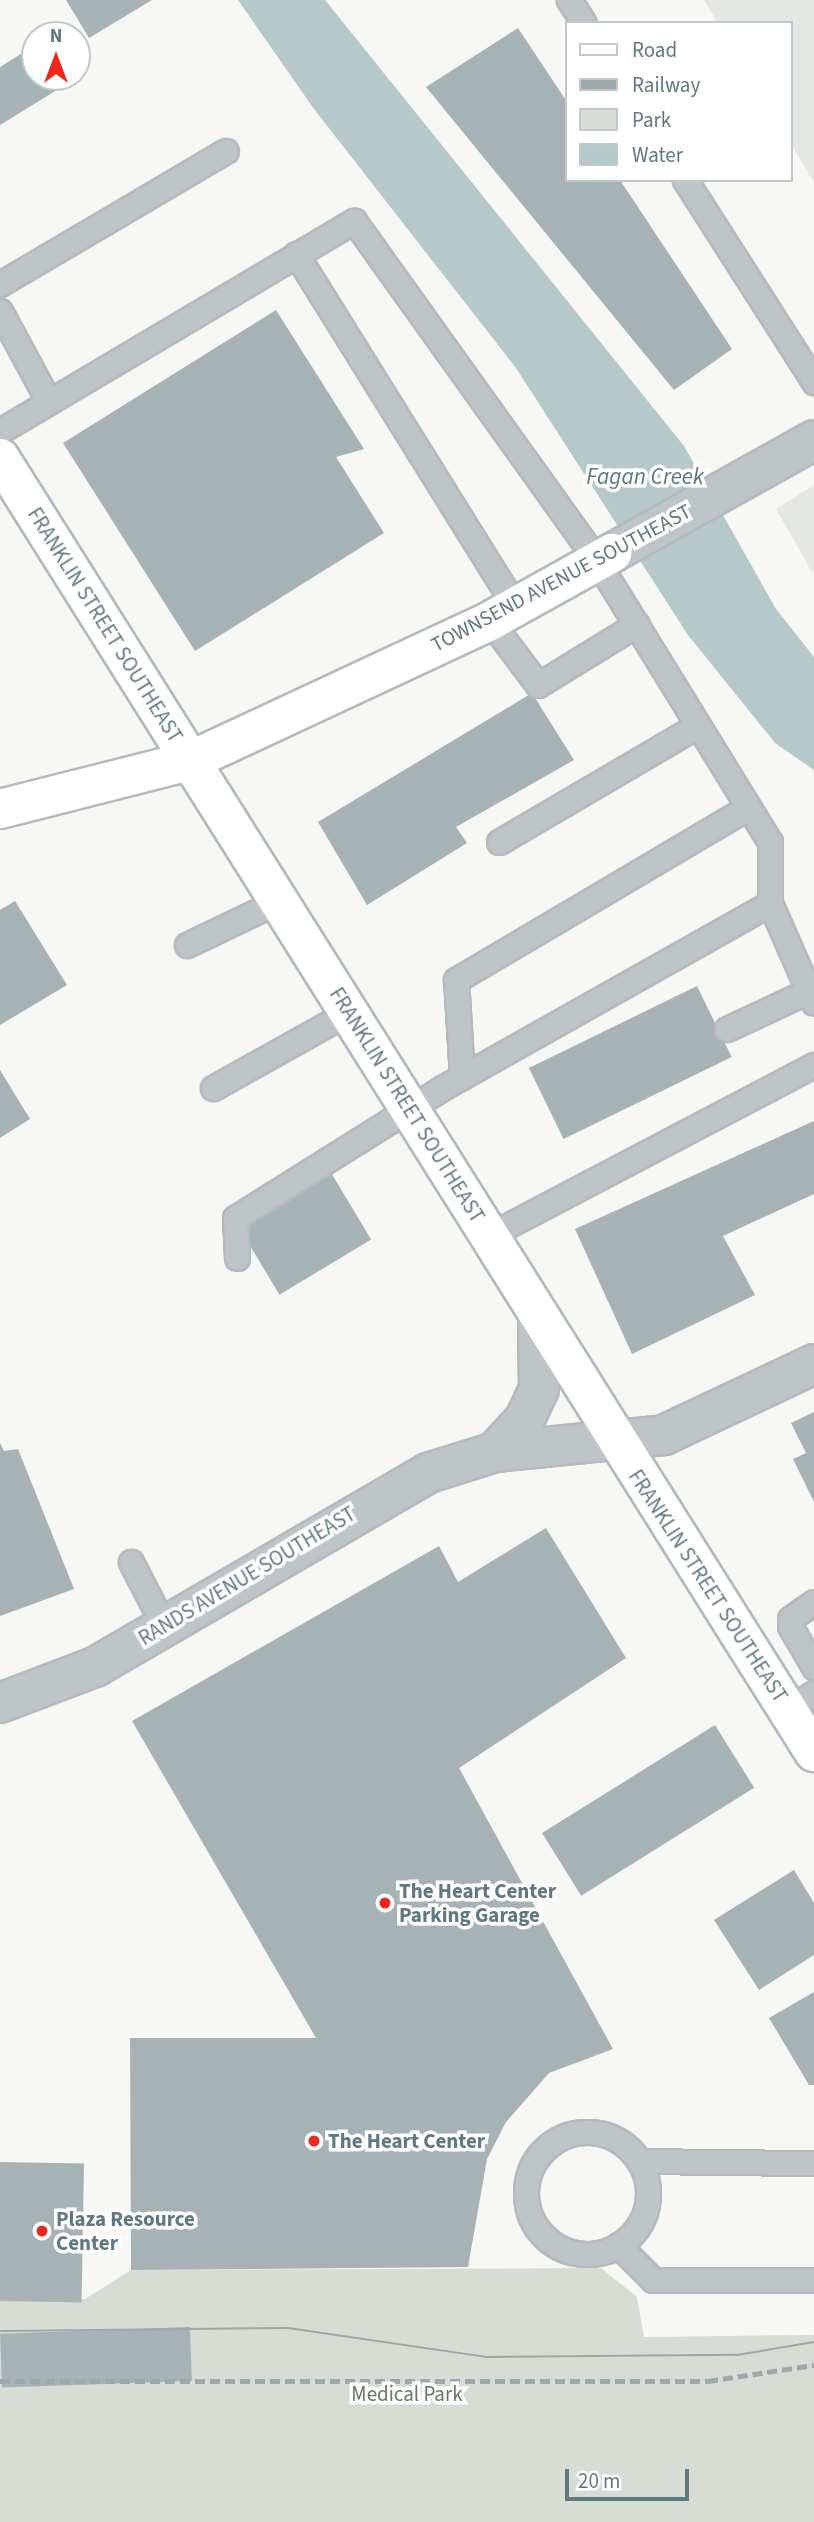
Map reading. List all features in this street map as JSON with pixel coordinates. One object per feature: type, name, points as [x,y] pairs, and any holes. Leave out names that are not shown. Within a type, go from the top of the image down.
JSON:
[{"type":"street","name":"TOWNSEND AVENUE SOUTHEAST","points":[[0,808],[190,761],[503,614],[814,440]]},
{"type":"street","name":"FRANKLIN STREET SOUTHEAST","points":[[0,458],[617,1444],[800,1701],[814,1752]]},
{"type":"street","name":"RANDS AVENUE SOUTHEAST","points":[[495,1452],[525,1419],[539,1389],[538,1317]]},
{"type":"street","name":"RANDS AVENUE SOUTHEAST","points":[[0,1703],[96,1667],[165,1628],[375,1499],[495,1452],[617,1444],[664,1435],[814,1364]]},
{"type":"lane","points":[[569,0],[582,21]]},
{"type":"lane","points":[[0,285],[226,151]]},
{"type":"lane","points":[[686,182],[814,382]]},
{"type":"lane","points":[[0,430],[354,221],[605,557],[637,624],[770,842],[770,903],[811,997],[727,1029]]},
{"type":"lane","points":[[296,254],[503,614],[538,685],[637,624]]},
{"type":"lane","points":[[0,310],[49,402]]},
{"type":"lane","points":[[499,842],[697,726]]},
{"type":"lane","points":[[463,1077],[456,980],[748,807]]},
{"type":"lane","points":[[187,945],[279,901]]},
{"type":"lane","points":[[237,1258],[235,1218],[463,1077],[770,903]]},
{"type":"lane","points":[[213,1088],[349,1012]]},
{"type":"lane","points":[[488,1236],[814,1065]]},
{"type":"lane","points":[[131,1562],[165,1628]]},
{"type":"lane","points":[[814,1602],[790,1619],[790,1626],[814,1667]]},
{"type":"lane","points":[[570,2135],[611,2137],[639,2161],[648,2199],[643,2217],[618,2245],[582,2254],[544,2236],[531,2219],[527,2178],[551,2144],[570,2135]]},
{"type":"lane","points":[[639,2161],[814,2163]]},
{"type":"lane","points":[[618,2245],[653,2280],[814,2280]]},
{"type":"shaded area","points":[[704,0],[814,0],[814,182],[793,147],[793,21],[717,21]]},
{"type":"shaded area","points":[[814,485],[814,575],[776,509]]},
{"type":"green space","name":"Medical Park","points":[[601,2268],[637,2297],[644,2337],[814,2335],[814,2522],[0,2522],[0,2301],[85,2299],[131,2270]]},
{"type":"water","name":"Fagan Creek","points":[[238,0],[325,0],[684,446],[776,609],[814,657],[814,770],[775,743],[688,635],[516,368],[314,109]]},
{"type":"building","points":[[66,0],[152,0],[91,37],[91,21],[79,21]]},
{"type":"building","points":[[518,28],[566,100],[566,182],[621,182],[732,349],[674,390],[426,87]]},
{"type":"building","points":[[21,54],[21,91],[55,91],[0,125],[0,67]]},
{"type":"building","points":[[276,310],[364,449],[336,457],[384,533],[195,651],[63,443]]},
{"type":"building","points":[[532,693],[574,760],[456,827],[467,843],[367,905],[318,822]]},
{"type":"building","points":[[15,901],[67,985],[0,1025],[0,910]]},
{"type":"building","points":[[697,986],[732,1057],[564,1139],[529,1068]]},
{"type":"building","points":[[0,1070],[30,1119],[0,1138]]},
{"type":"building","points":[[814,1121],[814,1194],[723,1236],[755,1295],[632,1354],[575,1229]]},
{"type":"building","points":[[330,1171],[371,1240],[279,1295],[238,1226]]},
{"type":"building","points":[[814,1412],[814,1502],[793,1459],[806,1453],[791,1423]]},
{"type":"building","points":[[0,1443],[4,1451],[18,1449],[74,1589],[0,1616]]},
{"type":"building","name":"The Heart Center Parking Garage","points":[[546,1528],[626,1658],[459,1768],[613,2049],[549,2073],[506,2122],[487,2159],[468,2267],[131,2270],[130,2038],[316,2038],[132,1721],[439,1546],[458,1582]]},
{"type":"building","points":[[715,1725],[754,1788],[581,1896],[542,1833]]},
{"type":"building","points":[[794,1870],[814,1903],[814,1955],[759,1990],[714,1920]]},
{"type":"building","points":[[814,1992],[814,2085],[809,2085],[769,2018]]},
{"type":"building","name":"Plaza Resource Center","points":[[0,2162],[84,2163],[82,2302],[0,2301]]},
{"type":"building","points":[[190,2327],[192,2381],[2,2388],[0,2334]]},
{"type":"tram line","points":[[0,2331],[288,2328],[486,2357],[737,2355],[814,2342]]},
{"type":"railway","points":[[0,2381],[708,2381],[814,2365]]},
{"type":"place","name":"The Heart Center Parking Garage","points":[[385,1903]]},
{"type":"place","name":"The Heart Center","points":[[314,2141]]},
{"type":"place","name":"Plaza Resource Center","points":[[42,2231]]}]
